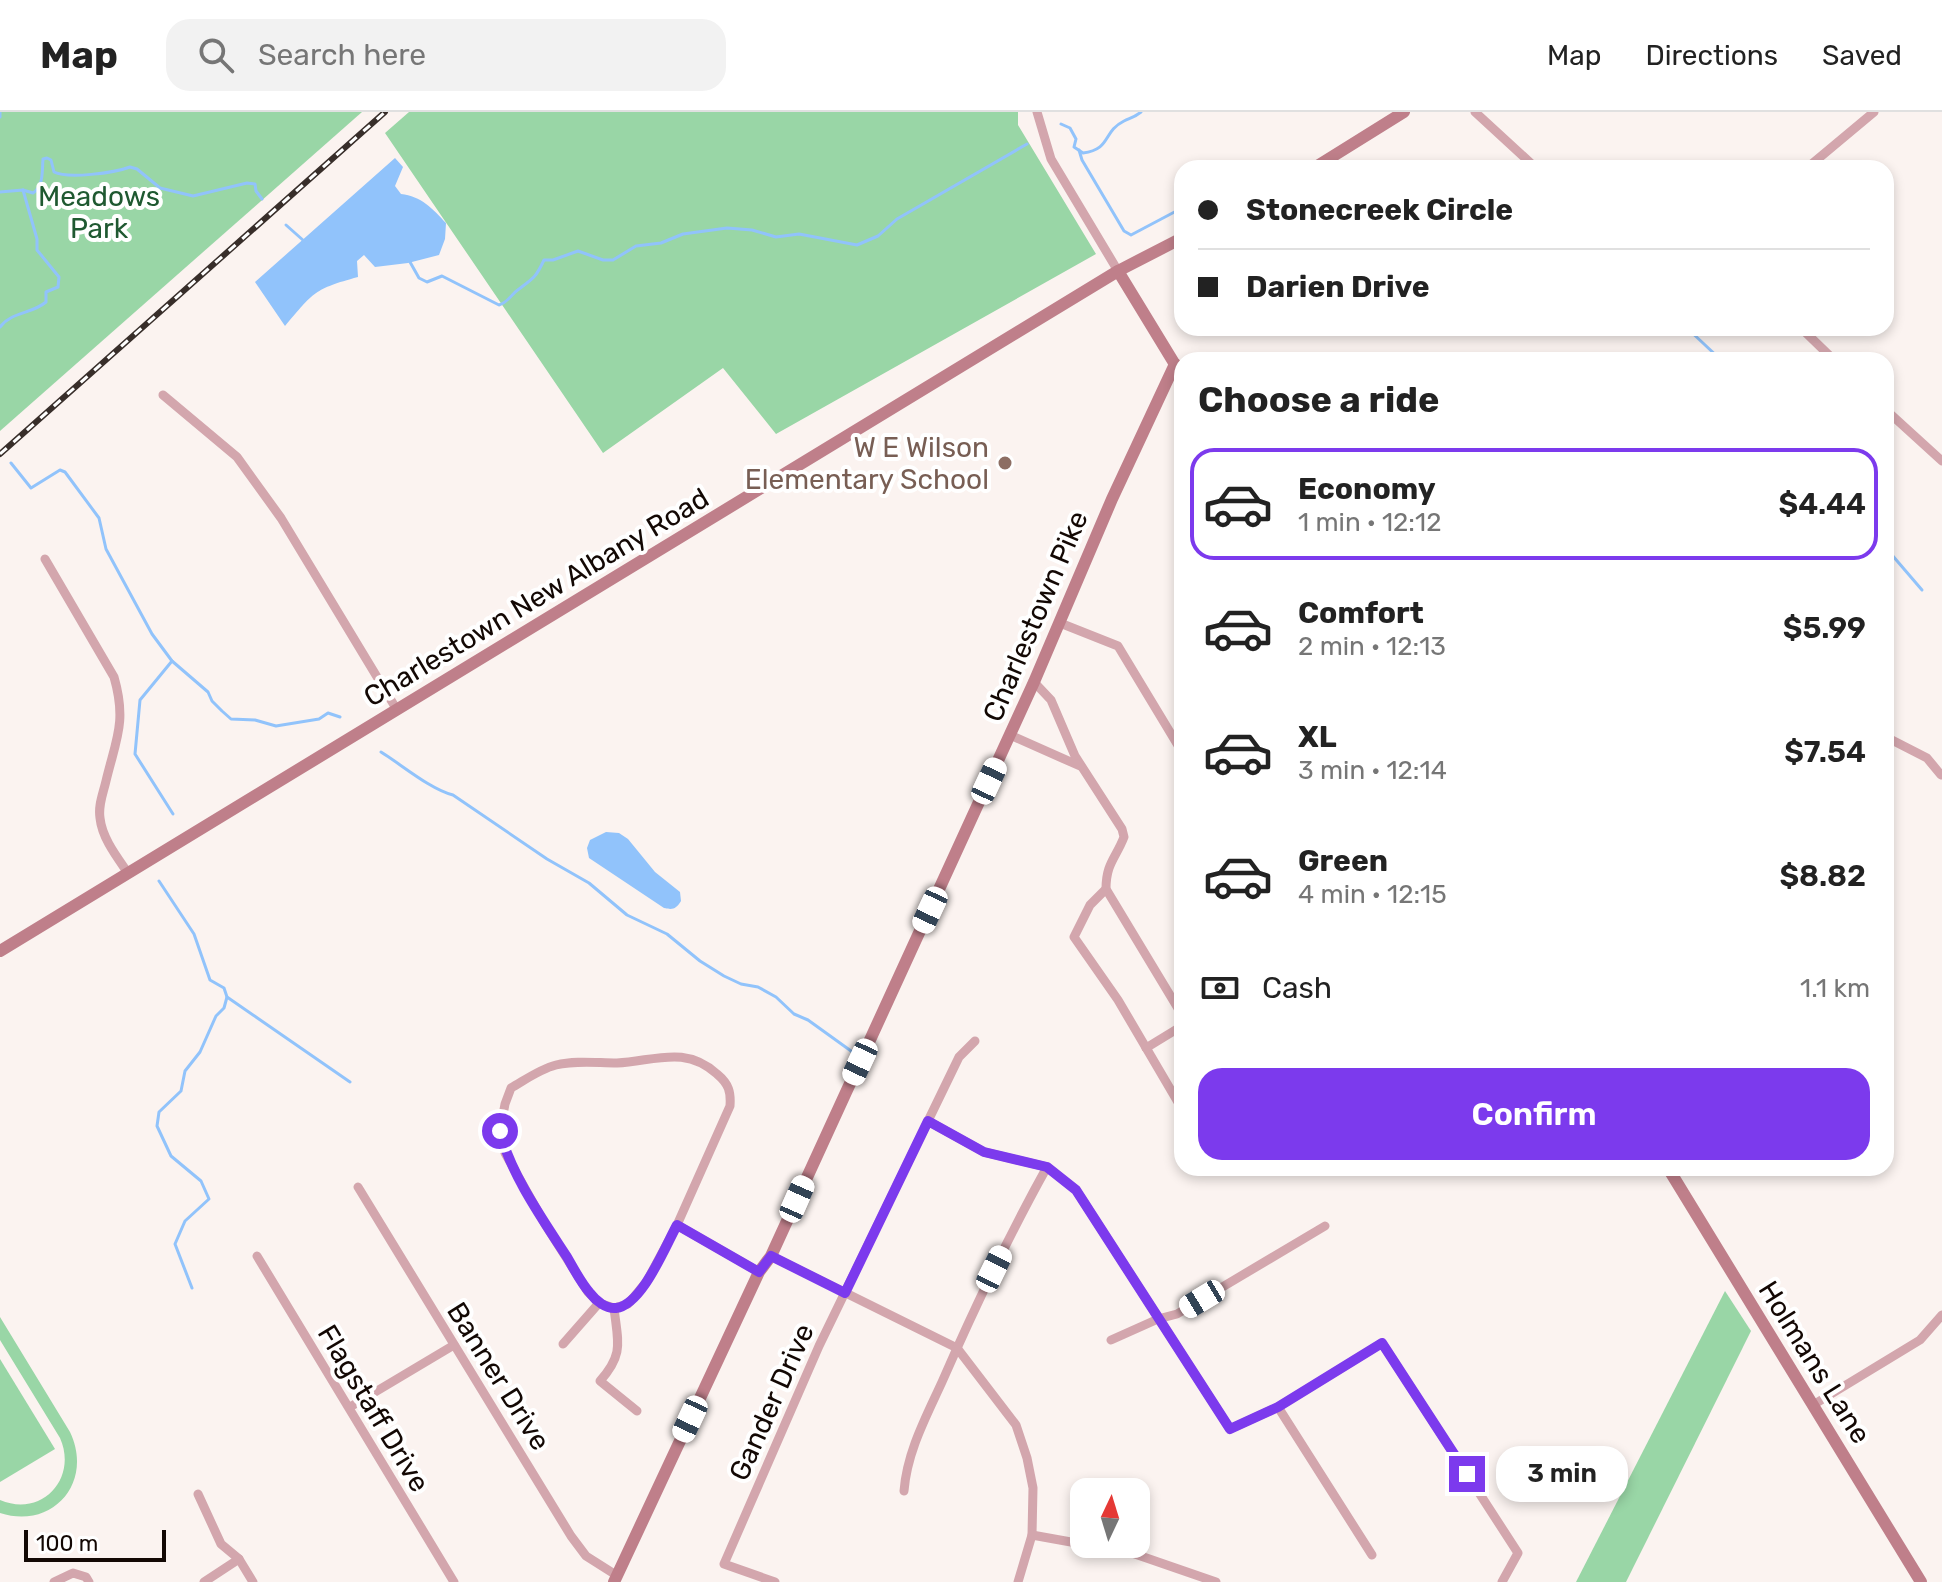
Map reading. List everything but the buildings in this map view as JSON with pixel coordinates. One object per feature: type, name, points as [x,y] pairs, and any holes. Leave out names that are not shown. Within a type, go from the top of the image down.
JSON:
[{"type":"main road","points":[[1327,160],[1404,112]]},
{"type":"main road","name":"Charlestown New Albany Road","points":[[0,951],[1118,271],[1174,242]]},
{"type":"main road","points":[[1118,271],[1174,363]]},
{"type":"main road","name":"Charlestown Pike","points":[[615,1578],[759,1272],[771,1256],[1034,682],[1112,499],[1174,378]]},
{"type":"main road","name":"Holmans Lane","points":[[1673,1176],[1921,1582]]},
{"type":"street","points":[[1037,112],[1051,159],[1118,271]]},
{"type":"street","points":[[1475,112],[1527,160]]},
{"type":"street","points":[[1817,160],[1874,112]]},
{"type":"street","points":[[1809,336],[1826,352]]},
{"type":"street","points":[[163,395],[237,457],[281,518],[397,710]]},
{"type":"street","points":[[1894,417],[1942,461]]},
{"type":"street","points":[[45,559],[114,677],[120,698],[121,725],[100,804],[100,821],[112,850],[128,873]]},
{"type":"street","points":[[1060,623],[1118,646],[1174,739]]},
{"type":"street","points":[[1034,682],[1051,700],[1082,768],[1122,829],[1124,837],[1112,856],[1106,874],[1106,889],[1174,1002]]},
{"type":"street","points":[[1010,735],[1082,768]]},
{"type":"street","points":[[1894,741],[1927,758],[1941,775]]},
{"type":"street","points":[[1106,889],[1090,905],[1074,937],[1174,1095]]},
{"type":"street","points":[[1146,1048],[1174,1031]]},
{"type":"street","name":"Gander Drive","points":[[775,1582],[724,1564],[819,1346],[959,1057],[975,1041]]},
{"type":"street","points":[[683,1055],[705,1063],[731,1090],[730,1106],[677,1225],[647,1281],[628,1304],[614,1308],[599,1303],[588,1292],[545,1224],[505,1153],[500,1131],[511,1088],[555,1065],[683,1055]]},
{"type":"street","points":[[928,1121],[984,1152],[1047,1167],[1076,1190],[1230,1429],[1278,1407],[1382,1343],[1518,1553],[1502,1582]]},
{"type":"street","points":[[904,1491],[906,1467],[957,1348],[1047,1167]]},
{"type":"street","name":"Banner Drive","points":[[358,1187],[571,1536],[586,1556],[615,1578]]},
{"type":"street","points":[[677,1225],[759,1272]]},
{"type":"street","points":[[1111,1340],[1177,1314],[1325,1226]]},
{"type":"street","name":"Flagstaff Drive","points":[[257,1256],[454,1582]]},
{"type":"street","points":[[771,1256],[957,1348],[1016,1425],[1033,1488],[1032,1535],[1018,1582]]},
{"type":"street","points":[[563,1344],[599,1303]]},
{"type":"street","points":[[614,1308],[617,1355],[615,1364],[600,1381],[637,1411]]},
{"type":"street","points":[[1813,1405],[1920,1340],[1942,1315]]},
{"type":"street","points":[[350,1407],[454,1345]]},
{"type":"street","points":[[1278,1407],[1372,1555]]},
{"type":"street","points":[[198,1494],[221,1544],[239,1559],[253,1582]]},
{"type":"street","points":[[1032,1535],[1132,1553],[1216,1582]]},
{"type":"street","points":[[204,1582],[239,1559]]},
{"type":"street","points":[[54,1582],[73,1573],[86,1577],[89,1582]]},
{"type":"green space","name":"Meadows Park","points":[[0,112],[362,112],[0,431]]},
{"type":"green space","points":[[409,112],[1018,112],[1018,125],[1096,254],[776,434],[723,368],[603,453],[385,133]]},
{"type":"green space","points":[[1725,1291],[1751,1331],[1626,1582],[1576,1582]]},
{"type":"green space","points":[[0,1317],[70,1432],[76,1451],[77,1468],[64,1498],[37,1515],[0,1513],[0,1500],[30,1504],[42,1499],[60,1480],[64,1453],[60,1438],[0,1340]]},
{"type":"green space","points":[[0,1359],[55,1449],[0,1482]]},
{"type":"water","points":[[395,158],[403,167],[395,186],[401,194],[421,200],[446,223],[445,239],[439,255],[375,267],[364,255],[357,261],[358,277],[316,293],[285,326],[255,282]]},
{"type":"water","points":[[606,832],[619,833],[628,839],[655,872],[680,892],[678,906],[664,908],[589,858],[587,848],[590,840]]},
{"type":"waterway","points":[[0,112],[0,117]]},
{"type":"waterway","points":[[1061,124],[1070,128],[1076,139],[1074,147],[1083,153],[1099,148],[1117,125],[1141,112]]},
{"type":"waterway","points":[[410,262],[419,278],[427,282],[442,276],[499,305],[534,277],[544,260],[578,251],[603,260],[613,260],[636,246],[661,243],[683,234],[727,228],[752,230],[776,237],[799,234],[857,245],[878,236],[897,219],[1027,144]]},
{"type":"waterway","points":[[1079,150],[1124,231],[1131,235],[1174,212]]},
{"type":"waterway","points":[[0,192],[23,190],[33,193],[41,182],[43,159],[47,158],[51,160],[54,172],[70,175],[130,167],[160,188],[193,196],[247,183],[255,184],[262,199]]},
{"type":"waterway","points":[[0,327],[10,318],[46,302],[46,292],[58,287],[59,277],[37,250],[37,239],[23,190]]},
{"type":"waterway","points":[[286,225],[304,241]]},
{"type":"waterway","points":[[1696,336],[1712,352]]},
{"type":"waterway","points":[[11,463],[31,488],[60,470],[65,472],[99,518],[106,549],[152,634],[172,661],[208,692],[212,701],[231,719],[255,720],[276,726],[319,719],[328,713],[340,717]]},
{"type":"waterway","points":[[1894,557],[1922,590]]},
{"type":"waterway","points":[[172,661],[140,700],[135,754],[173,814]]},
{"type":"waterway","points":[[381,752],[589,883],[627,915],[667,934],[724,976],[758,987],[776,997],[794,1014],[808,1020],[858,1056]]},
{"type":"waterway","points":[[159,881],[194,934],[210,980],[224,988],[227,997],[350,1082]]},
{"type":"waterway","points":[[192,1288],[175,1244],[185,1221],[209,1199],[201,1181],[171,1156],[157,1126],[159,1112],[181,1091],[185,1071],[200,1052],[227,997]]},
{"type":"railway","points":[[0,454],[385,112]]},
{"type":"place","name":"W E Wilson Elementary School","points":[[1005,463]]},
{"type":"route","points":[[500,1131],[505,1153],[588,1292],[600,1303],[614,1308],[628,1304],[647,1281],[677,1225],[759,1272],[771,1256],[845,1293],[928,1121],[984,1152],[1047,1167],[1076,1190],[1230,1429],[1278,1407],[1382,1343],[1467,1474]]}]
